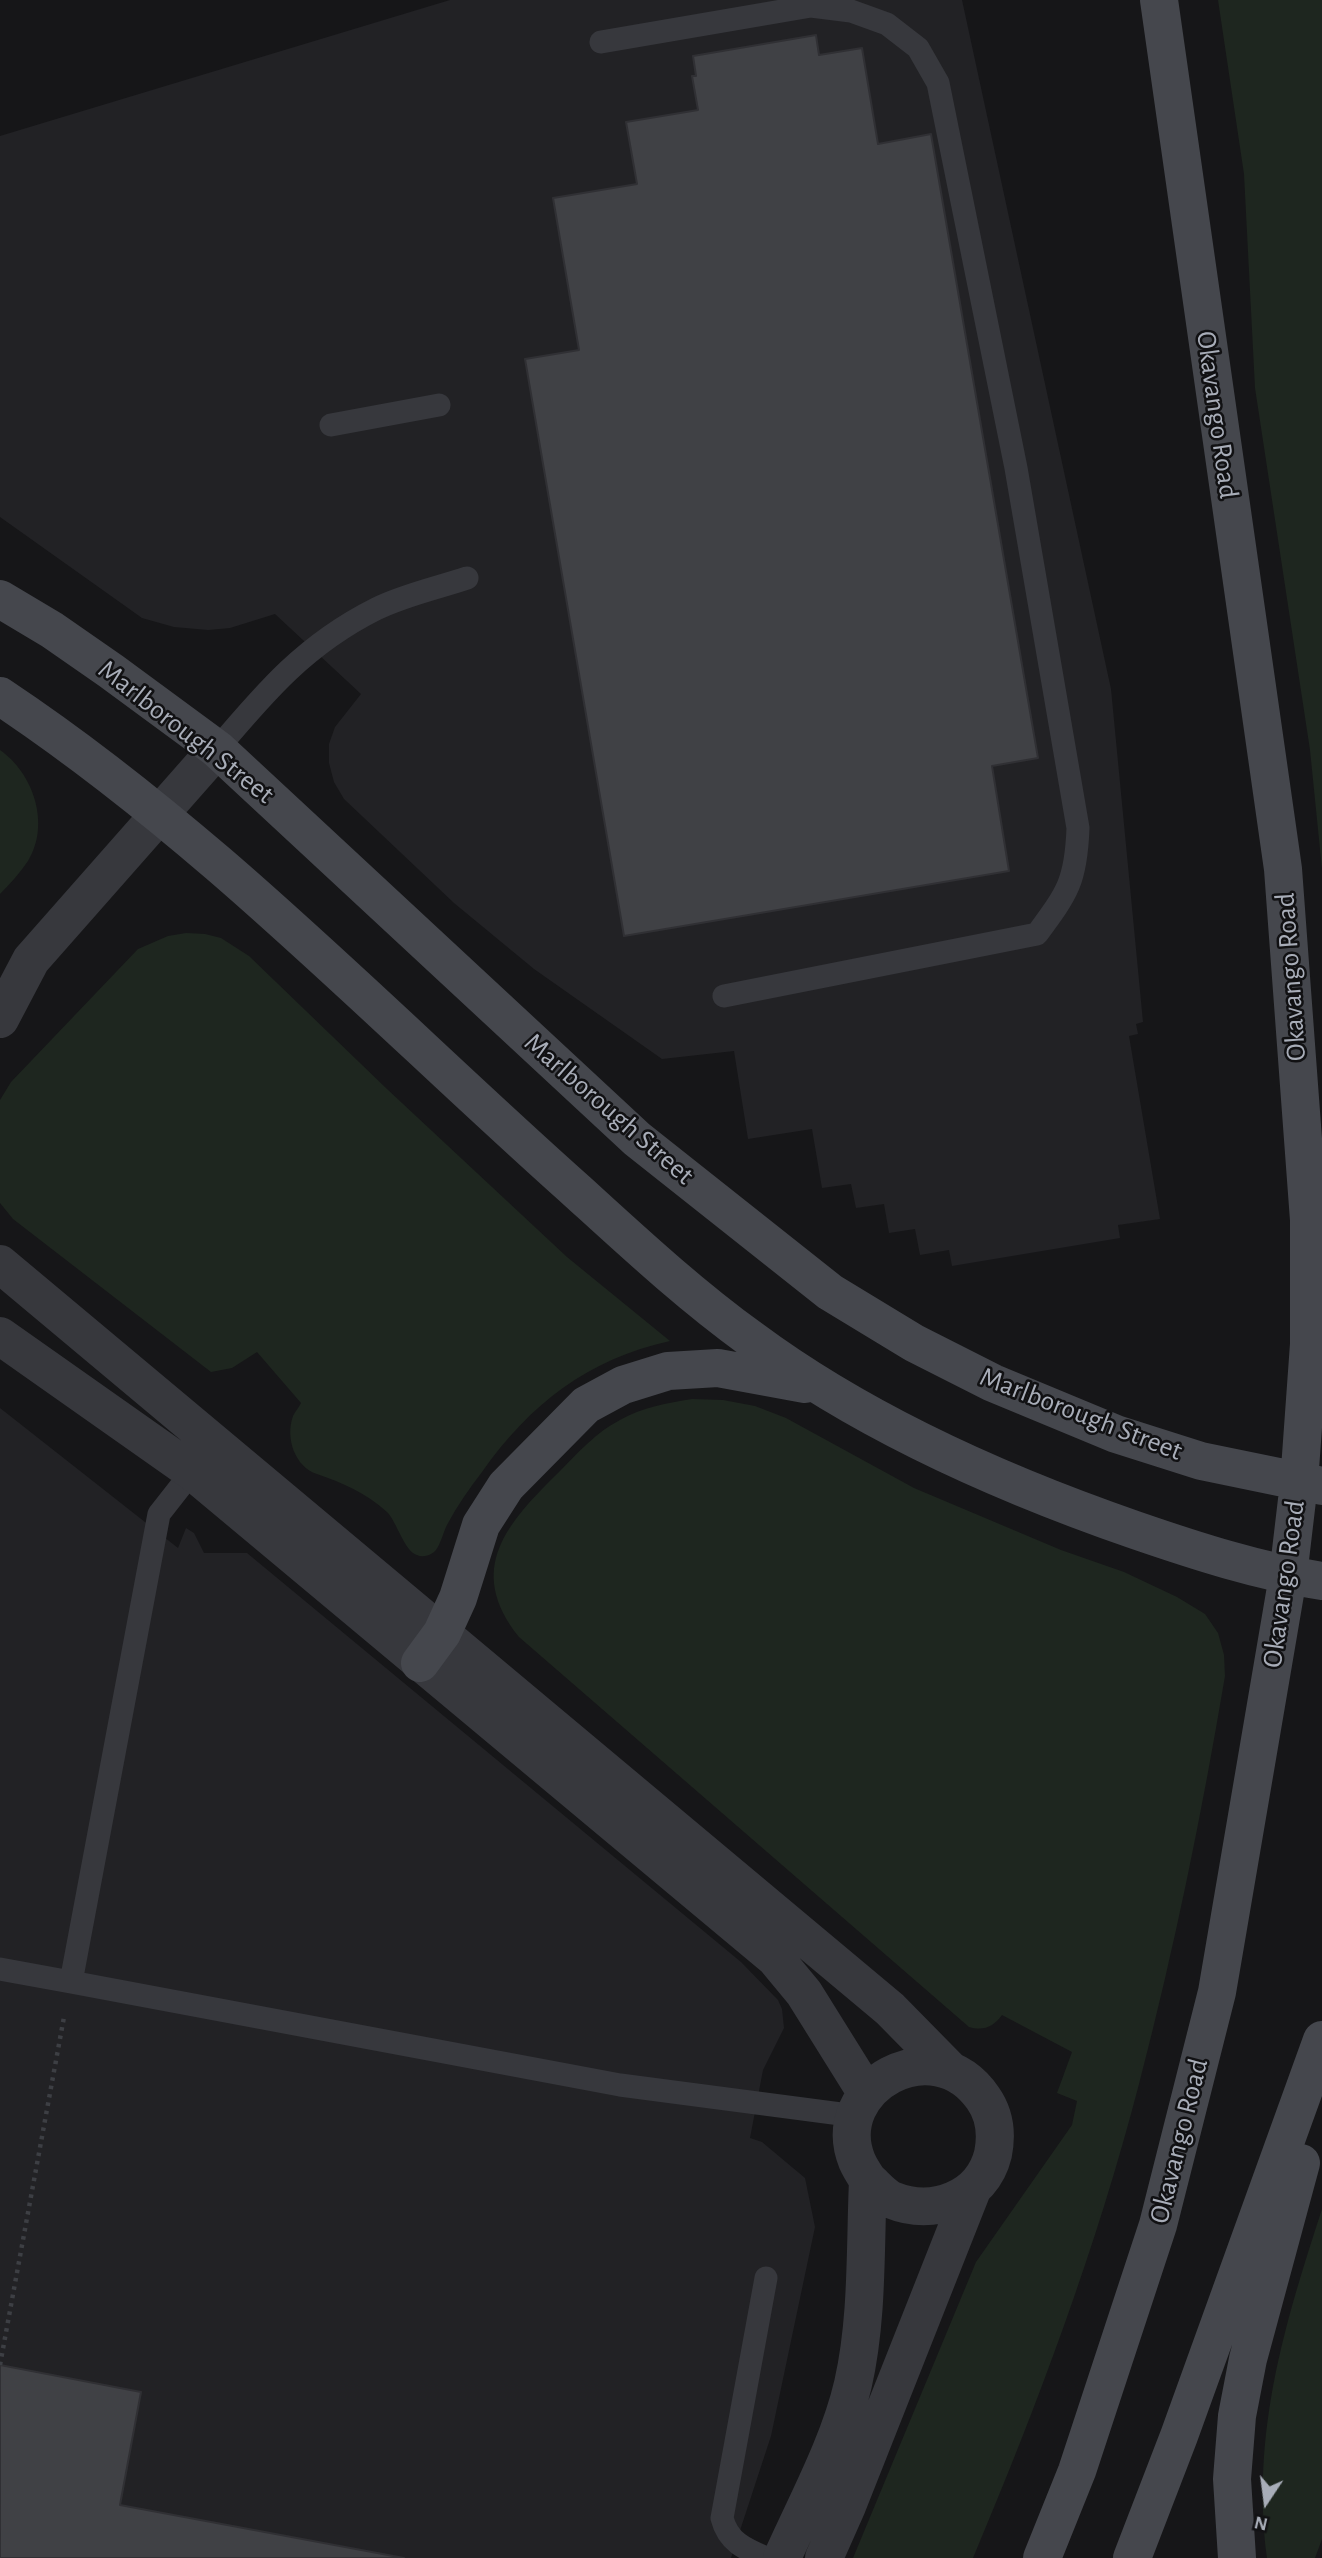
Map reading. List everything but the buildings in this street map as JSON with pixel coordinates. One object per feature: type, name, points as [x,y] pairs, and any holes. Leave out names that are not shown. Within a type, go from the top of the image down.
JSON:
[{"type":"street","name":"Okavango Road","points":[[1042,2558],[1085,2447],[1118,2351],[1165,2199],[1217,1992],[1305,1579],[1310,1484],[1309,1220],[1283,869],[1159,0]]},
{"type":"street","name":"Marlborough Street","points":[[0,599],[102,664],[217,749],[637,1139],[830,1292],[914,1343],[993,1383],[1116,1434],[1201,1461],[1310,1484]]},
{"type":"street","points":[[0,696],[62,737],[160,814],[260,901],[677,1281],[751,1340],[821,1386],[928,1445],[1059,1501],[1182,1546],[1305,1579]]},
{"type":"street","points":[[0,1019],[16,968],[217,749]]},
{"type":"street","points":[[0,1264],[203,1458],[431,1648],[890,2009],[949,2070],[974,2085],[990,2109],[996,2138],[989,2167],[972,2190],[824,2558]]},
{"type":"street","points":[[0,1336],[203,1458]]},
{"type":"street","points":[[431,1648],[458,1598],[481,1525],[499,1495],[586,1405],[623,1385],[668,1371],[718,1368],[821,1386]]},
{"type":"street","points":[[431,1648],[775,1958],[804,1993],[861,2105]]},
{"type":"street","points":[[1132,2558],[1322,2040]]},
{"type":"street","points":[[949,2070],[927,2065],[904,2068],[883,2078],[861,2105],[853,2138],[857,2160],[868,2180],[890,2199],[918,2208],[947,2204],[972,2190]]},
{"type":"street","points":[[1237,2558],[1232,2479],[1242,2388],[1322,2087]]},
{"type":"street","points":[[782,2558],[821,2472],[852,2386],[860,2348],[863,2313],[868,2180]]},
{"type":"lane","points":[[601,42],[811,6],[851,11],[887,24],[918,48],[939,82],[1016,468],[1078,828],[1077,859],[1071,885],[1037,934],[724,996]]},
{"type":"lane","points":[[331,425],[439,405]]},
{"type":"lane","points":[[217,749],[276,682],[328,636],[378,608],[467,578]]},
{"type":"lane","points":[[71,1982],[159,1514],[203,1458]]},
{"type":"lane","points":[[0,1969],[620,2085],[861,2105]]},
{"type":"lane","points":[[766,2278],[722,2518],[732,2540],[766,2558]]},
{"type":"path","points":[[0,2365],[71,1982]]},
{"type":"shaded area","points":[[450,0],[962,0],[1111,689],[1143,1022],[1136,1024],[1138,1034],[1129,1036],[1160,1219],[1118,1225],[1120,1238],[952,1266],[949,1250],[920,1255],[915,1229],[889,1233],[884,1204],[856,1208],[851,1184],[822,1188],[812,1129],[748,1139],[734,1051],[662,1059],[534,969],[454,903],[344,799],[334,782],[329,763],[329,744],[335,727],[361,694],[275,614],[230,628],[208,630],[174,627],[142,618],[0,517],[0,136]]},
{"type":"shaded area","points":[[1218,0],[1322,0],[1322,869],[1310,750],[1255,388],[1244,174]]},
{"type":"shaded area","points":[[0,750],[22,772],[29,785],[35,800],[38,831],[35,847],[28,861],[0,894]]},
{"type":"shaded area","points":[[186,933],[221,938],[249,956],[567,1257],[670,1341],[613,1359],[587,1372],[541,1405],[520,1425],[477,1478],[451,1518],[438,1547],[430,1555],[422,1556],[412,1552],[391,1517],[371,1499],[303,1465],[294,1451],[290,1433],[293,1416],[301,1403],[257,1352],[232,1368],[211,1372],[13,1219],[0,1203],[0,1100],[11,1082],[138,949],[168,936]]},
{"type":"shaded area","points":[[692,1399],[723,1400],[755,1406],[786,1418],[914,1488],[1061,1550],[1124,1572],[1177,1597],[1205,1614],[1218,1633],[1224,1655],[1225,1676],[1186,1881],[1152,2034],[1122,2145],[1065,2324],[973,2558],[853,2558],[976,2262],[1072,2125],[1077,2101],[1057,2093],[1072,2052],[1002,2015],[988,2027],[969,2027],[519,1637],[503,1612],[495,1590],[494,1568],[499,1548],[509,1529],[540,1491],[580,1450],[611,1425],[637,1412]]},
{"type":"shaded area","points":[[0,1408],[178,1548],[186,1528],[194,1533],[204,1553],[247,1553],[741,1962],[778,2000],[784,2028],[763,2070],[750,2138],[762,2142],[805,2178],[815,2227],[771,2436],[731,2558],[0,2558]]},
{"type":"shaded area","points":[[1322,2209],[1322,2539],[1315,2558],[1267,2558],[1263,2512],[1267,2423],[1274,2380],[1295,2295]]}]
